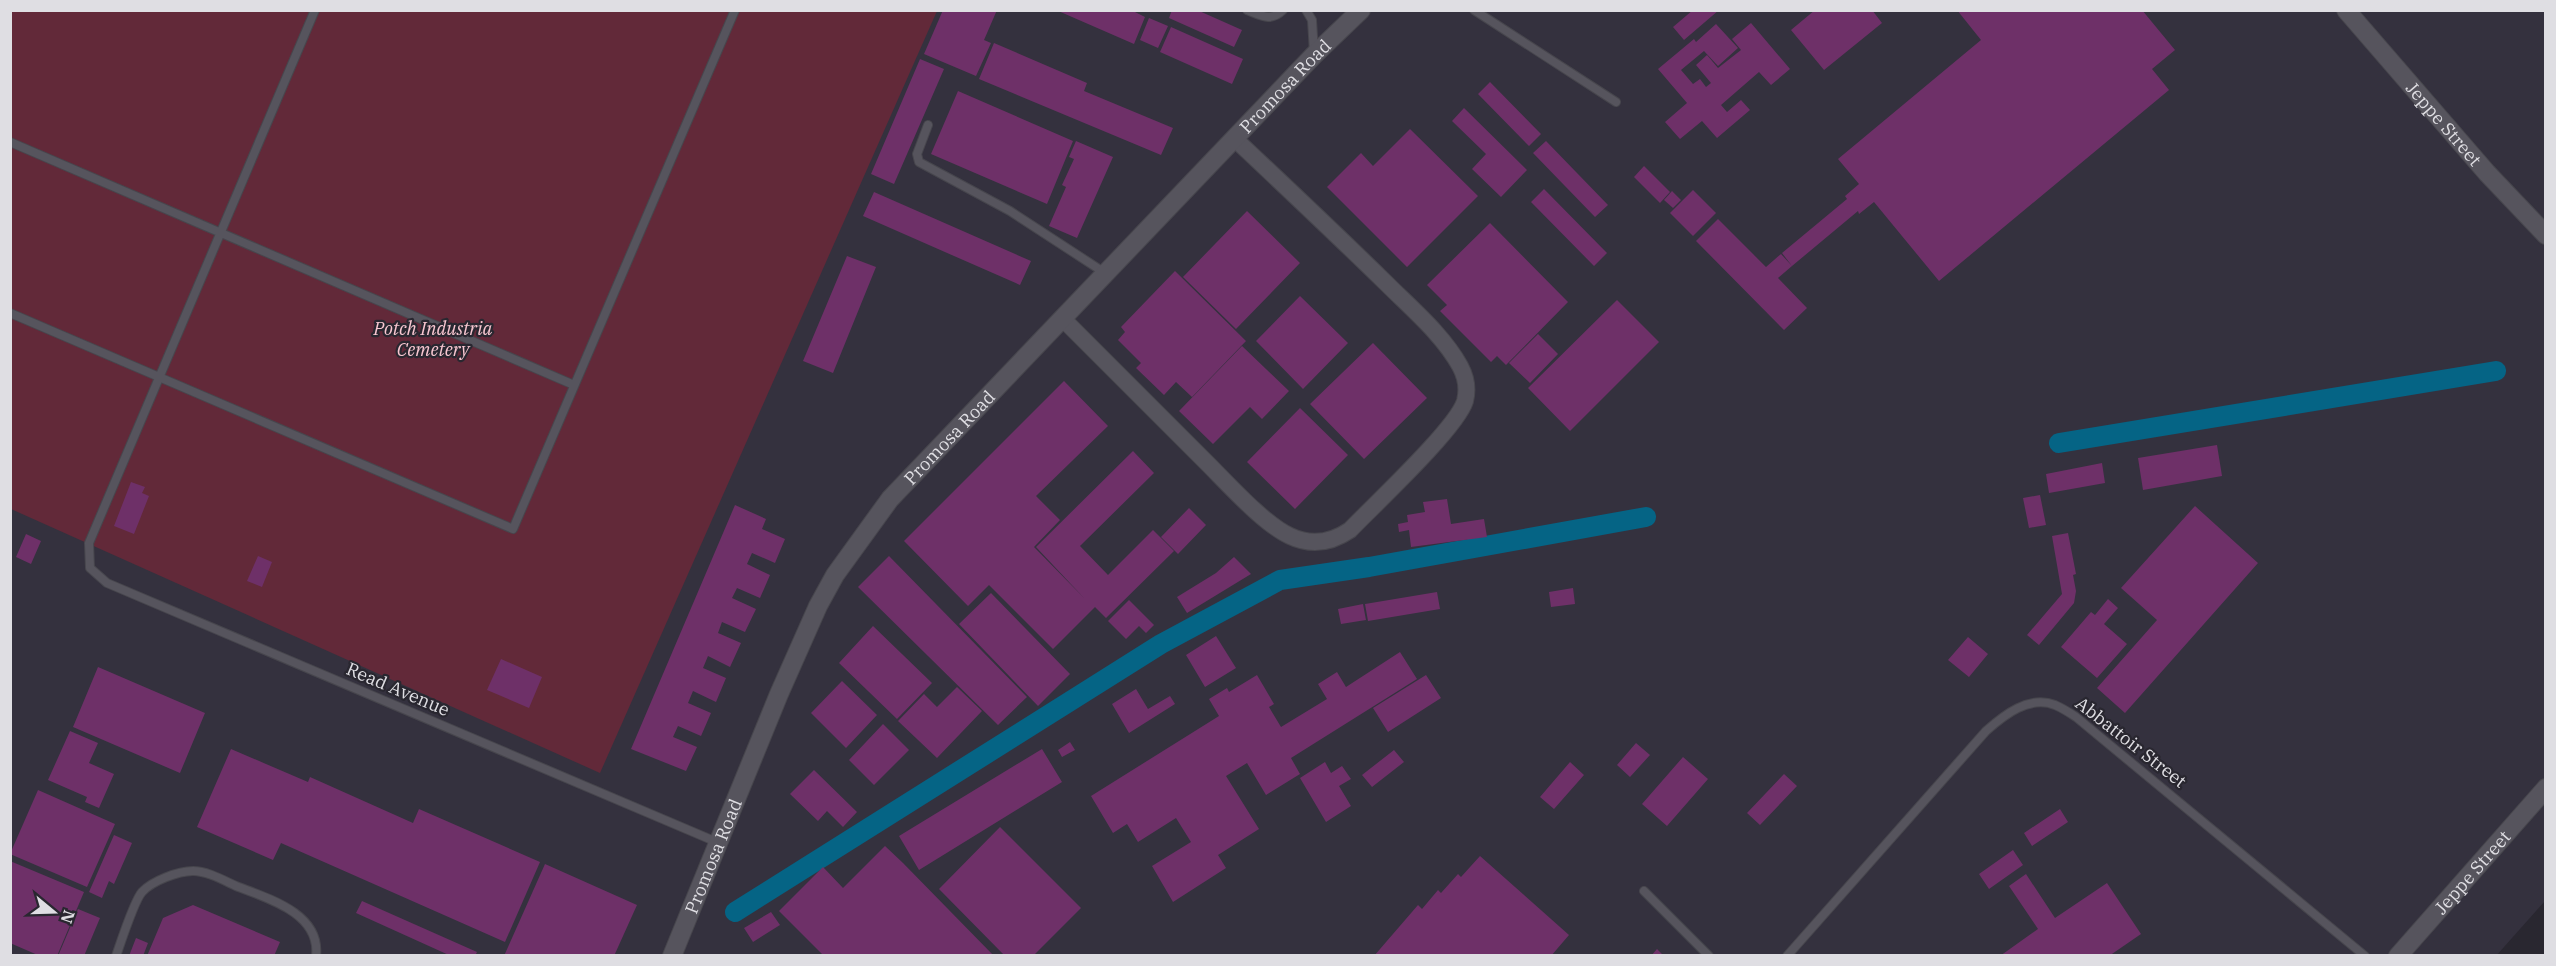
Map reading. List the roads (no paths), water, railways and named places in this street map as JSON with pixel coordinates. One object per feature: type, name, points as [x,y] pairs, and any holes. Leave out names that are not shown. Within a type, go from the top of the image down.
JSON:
[{"type":"street","name":"Promosa Road","points":[[672,956],[779,694],[835,575],[890,499],[1314,54],[1361,10]]},
{"type":"street","name":"Jeppe Street","points":[[2346,10],[2487,173],[2546,235]]},
{"type":"street","points":[[1062,318],[1230,485],[1289,536],[1313,543],[1341,537],[1414,464],[1454,420],[1464,404],[1466,381],[1461,367],[1420,317],[1311,210],[1234,139]]},
{"type":"street","name":"Jeppe Street","points":[[2398,956],[2546,788]]},
{"type":"lane","points":[[159,377],[315,10]]},
{"type":"lane","points":[[10,313],[513,529],[735,10]]},
{"type":"lane","points":[[1247,10],[1268,18],[1273,18],[1284,10]]},
{"type":"lane","points":[[1306,10],[1312,20],[1314,54]]},
{"type":"lane","points":[[1474,10],[1616,102]]},
{"type":"lane","points":[[928,124],[918,154],[919,162],[1010,211],[1105,273]]},
{"type":"lane","points":[[10,142],[574,385]]},
{"type":"lane","name":"Read Avenue","points":[[159,377],[89,543],[90,568],[107,583],[720,843]]},
{"type":"lane","name":"Abbattoir Street","points":[[1788,956],[1986,731],[2004,715],[2030,703],[2054,704],[2076,717],[2365,956]]},
{"type":"lane","points":[[116,956],[141,892],[156,882],[193,871],[207,874],[287,906],[306,924],[316,940],[316,956]]},
{"type":"lane","points":[[1644,891],[1709,956]]},
{"type":"waterway","points":[[2059,443],[2496,371]]},
{"type":"waterway","points":[[735,912],[1161,644],[1280,580],[1369,567],[1646,517]]},
{"type":"park label","name":"Potch Industria Cemetery","points":[[433,338]]}]
